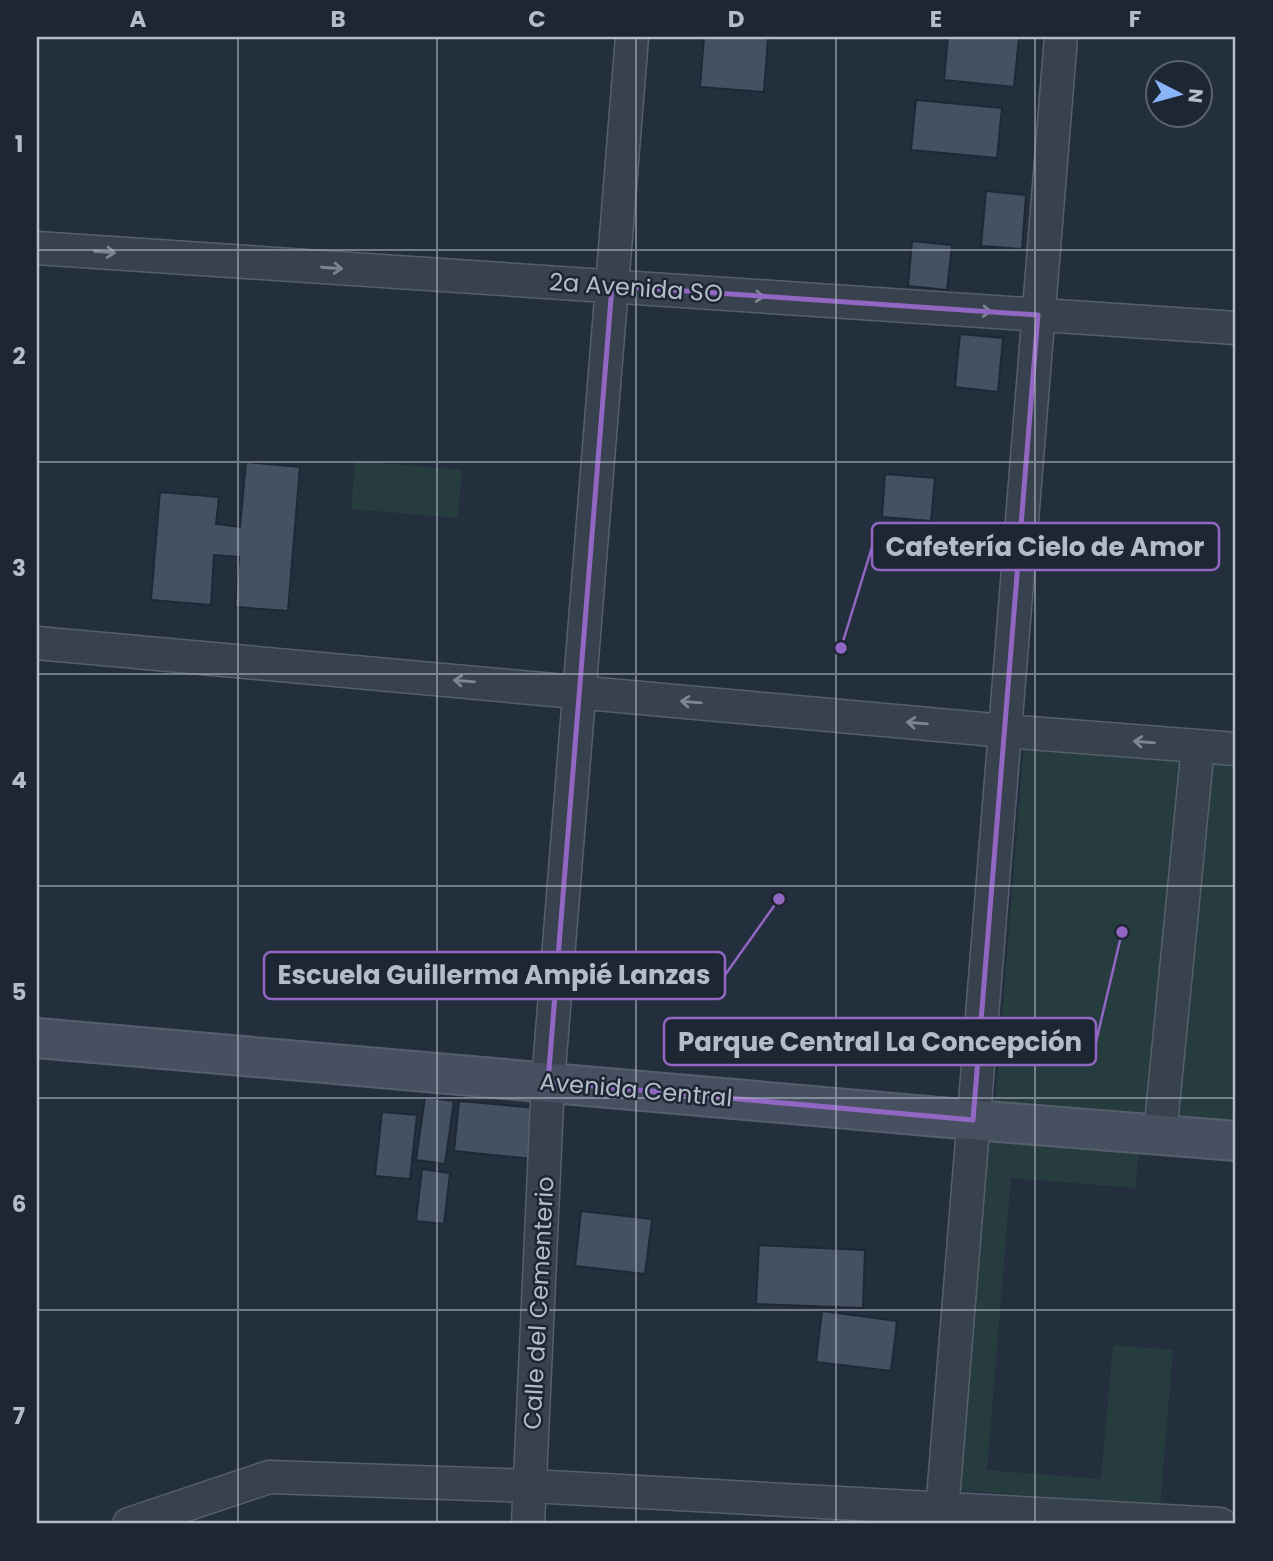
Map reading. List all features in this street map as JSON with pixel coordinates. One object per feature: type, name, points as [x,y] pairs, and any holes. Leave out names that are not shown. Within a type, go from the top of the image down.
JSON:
[{"type":"main road","name":"Avenida Central","points":[[37,1038],[1236,1141]]},
{"type":"street","name":"Calle del Cementerio","points":[[528,1524],[548,1082],[632,37]]},
{"type":"street","points":[[942,1517],[1061,37]]},
{"type":"street","name":"2a Avenida SO","points":[[37,248],[1236,328]]},
{"type":"street","points":[[37,643],[1005,731],[1236,749]]},
{"type":"street","points":[[1160,1135],[1198,746]]},
{"type":"street","points":[[129,1524],[269,1477],[531,1486],[942,1517],[1220,1524]]},
{"type":"highlighted area","points":[[612,286],[1038,315],[973,1120],[548,1082]]},
{"type":"green space","points":[[355,461],[462,470],[458,518],[351,509]]},
{"type":"green space","points":[[1024,744],[1236,761],[1236,1122],[995,1103]]},
{"type":"green space","points":[[985,1137],[1139,1150],[1135,1188],[1011,1178],[987,1470],[1101,1479],[1113,1345],[1173,1350],[1160,1506],[956,1490]]},
{"type":"building","points":[[704,37],[768,37],[764,92],[700,87]]},
{"type":"building","points":[[948,37],[1019,37],[1014,87],[944,80]]},
{"type":"building","points":[[916,100],[1002,108],[997,158],[911,150]]},
{"type":"building","points":[[986,191],[1026,195],[1022,249],[981,246]]},
{"type":"building","points":[[912,241],[952,245],[947,290],[908,286]]},
{"type":"building","points":[[960,334],[1003,338],[998,392],[955,387]]},
{"type":"building","points":[[246,462],[300,467],[288,611],[235,607],[239,557],[214,555],[211,605],[151,600],[160,492],[219,497],[216,524],[240,527]]},
{"type":"building","points":[[885,474],[935,478],[931,521],[882,517]]},
{"type":"building","points":[[425,1097],[454,1101],[445,1164],[416,1160]]},
{"type":"building","points":[[459,1101],[537,1108],[532,1159],[454,1151]]},
{"type":"building","points":[[382,1112],[417,1115],[410,1179],[375,1176]]},
{"type":"building","points":[[422,1169],[450,1173],[444,1224],[416,1221]]},
{"type":"building","points":[[581,1211],[652,1219],[645,1274],[575,1266]]},
{"type":"building","points":[[759,1245],[865,1250],[863,1308],[756,1304]]},
{"type":"building","points":[[822,1311],[897,1321],[891,1371],[816,1362]]},
{"type":"place","name":"Cafetería Cielo de Amor","points":[[841,648]]},
{"type":"place","name":"Escuela Guillerma Ampié Lanzas","points":[[779,899]]},
{"type":"place","name":"Parque Central La Concepción","points":[[1122,932]]}]
